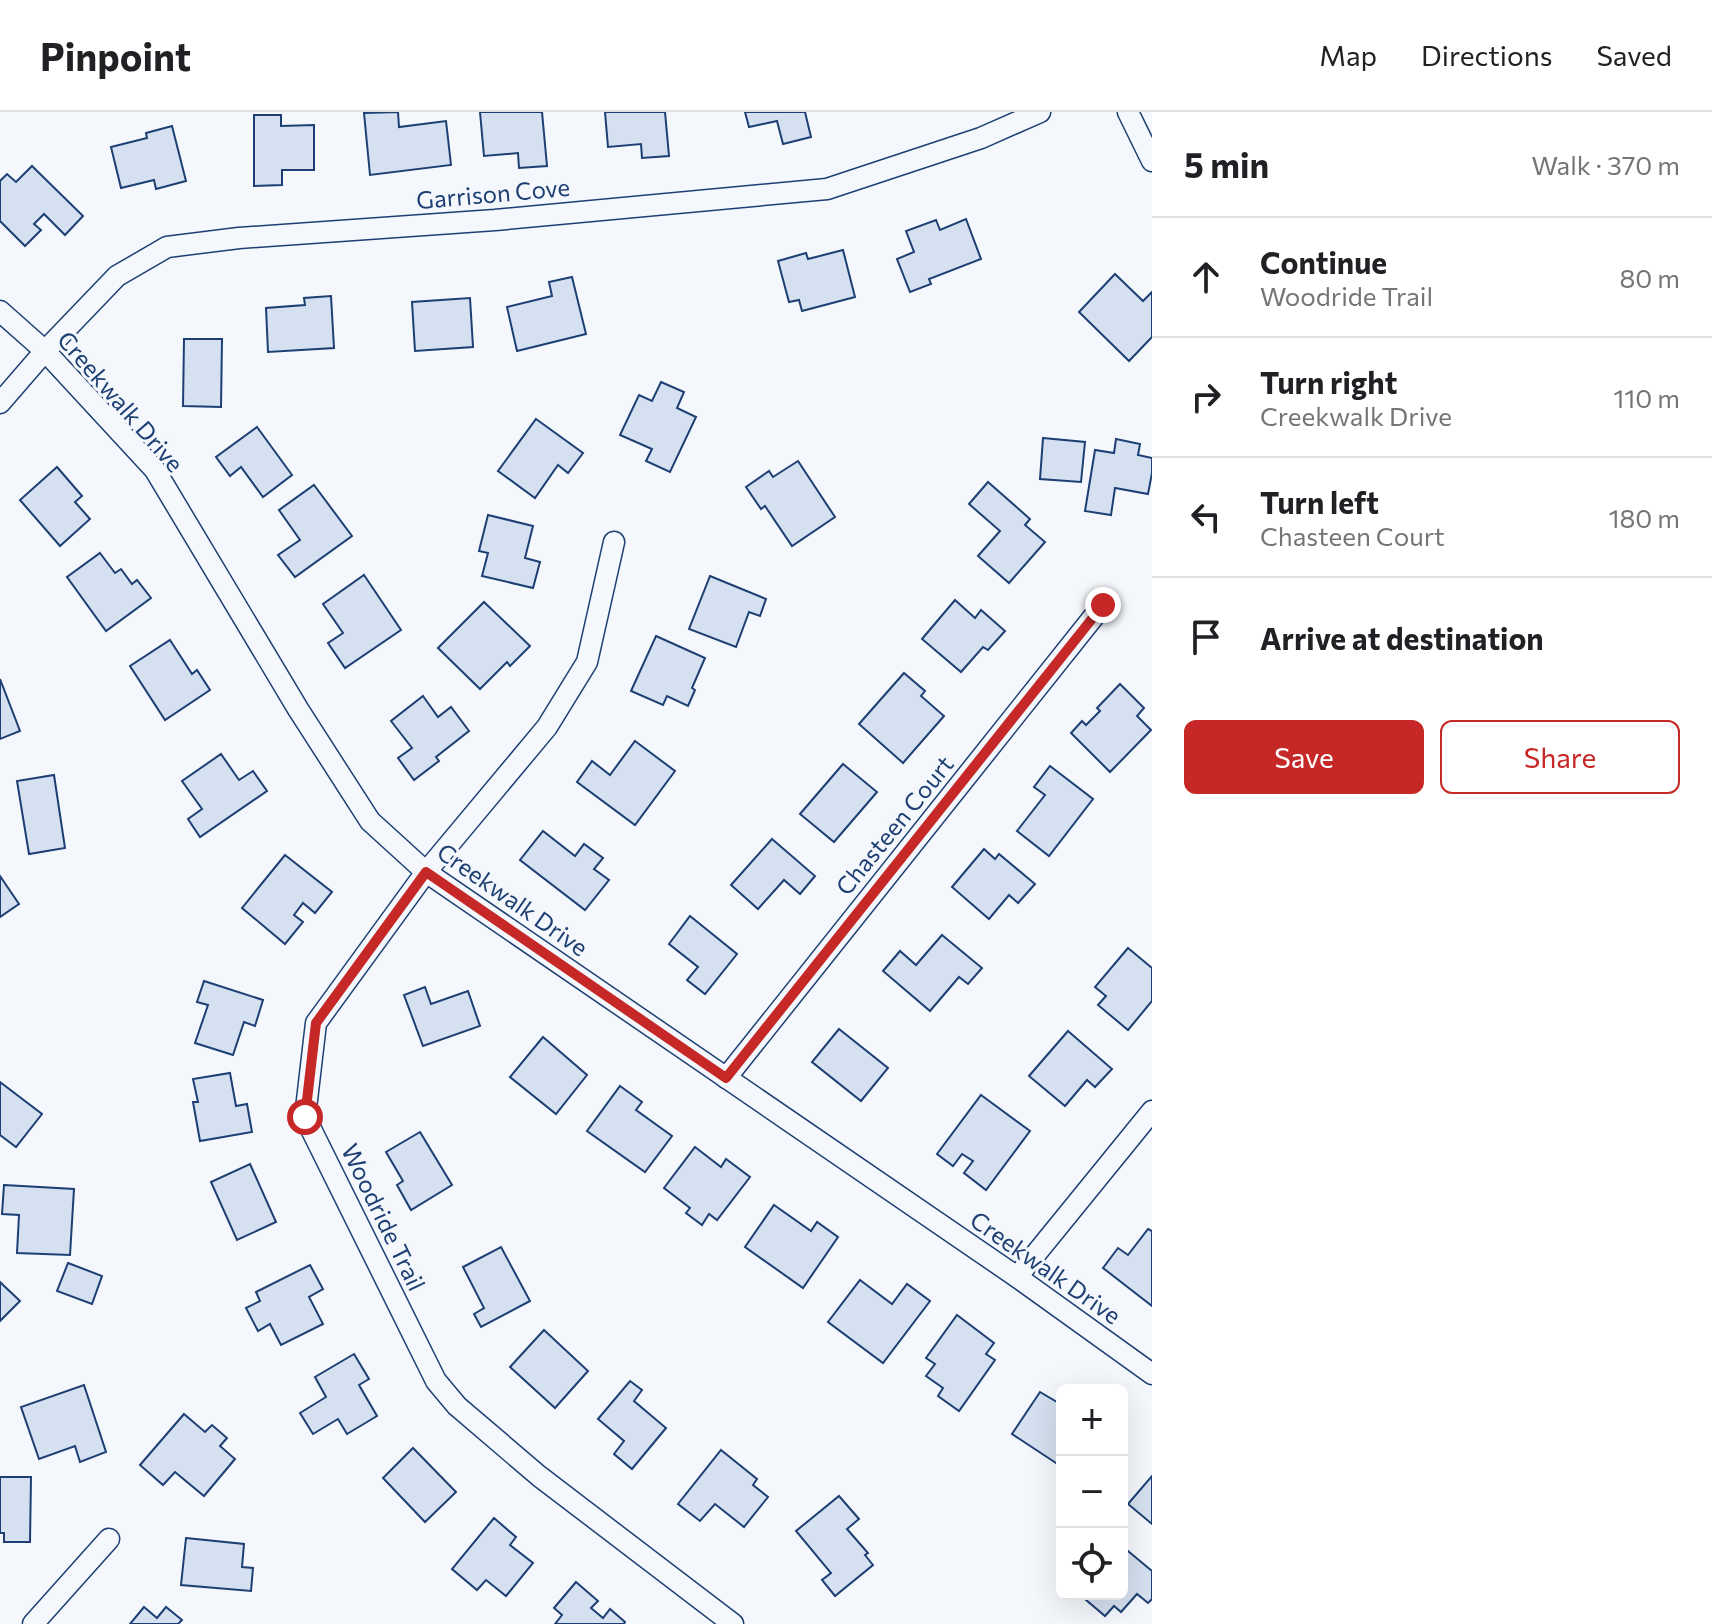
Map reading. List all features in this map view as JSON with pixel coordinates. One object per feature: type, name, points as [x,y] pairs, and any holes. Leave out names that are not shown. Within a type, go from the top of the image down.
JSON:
[{"type":"street","name":"Garrison Cove","points":[[0,403],[117,276],[167,247],[239,238],[495,220],[827,189],[981,138],[1040,112]]},
{"type":"street","points":[[1128,112],[1152,161]]},
{"type":"street","name":"Creekwalk Drive","points":[[0,311],[45,351],[155,470],[298,709],[370,821],[426,872],[1017,1277],[1152,1374]]},
{"type":"street","name":"Woodride Trail","points":[[614,542],[587,662],[547,727],[426,872],[316,1023],[305,1117],[436,1381],[457,1406],[539,1476],[733,1624]]},
{"type":"street","name":"Chasteen Court","points":[[726,1078],[1103,605]]},
{"type":"street","points":[[1017,1277],[1152,1111]]},
{"type":"street","points":[[33,1624],[109,1539]]},
{"type":"building","points":[[398,112],[399,127],[446,121],[451,165],[370,175],[364,113]]},
{"type":"building","points":[[480,112],[542,112],[547,166],[519,168],[518,153],[484,156]]},
{"type":"building","points":[[605,112],[665,112],[669,156],[642,158],[641,144],[608,147]]},
{"type":"building","points":[[745,112],[805,112],[811,137],[783,144],[777,121],[749,127]]},
{"type":"building","points":[[254,115],[281,115],[281,126],[314,125],[314,170],[282,170],[282,185],[254,186]]},
{"type":"building","points":[[172,126],[186,181],[156,189],[154,180],[121,188],[111,147],[147,138],[146,133]]},
{"type":"building","points":[[32,166],[83,216],[65,235],[44,214],[34,224],[41,230],[25,246],[0,221],[0,181],[7,174],[16,182]]},
{"type":"building","points":[[966,219],[981,259],[929,279],[931,284],[910,292],[897,259],[914,252],[906,231],[936,220],[940,230]]},
{"type":"building","points":[[843,250],[855,297],[802,311],[799,300],[789,302],[778,261],[806,253],[808,259]]},
{"type":"building","points":[[1115,274],[1143,301],[1152,292],[1152,337],[1129,361],[1079,312]]},
{"type":"building","points":[[572,277],[586,334],[517,351],[507,307],[552,296],[549,282]]},
{"type":"building","points":[[331,296],[334,348],[268,352],[266,308],[305,305],[304,298]]},
{"type":"building","points":[[470,298],[473,347],[415,351],[412,302]]},
{"type":"building","points":[[184,339],[222,339],[221,407],[183,406]]},
{"type":"building","points":[[661,382],[684,392],[677,408],[696,417],[670,472],[646,461],[652,449],[620,435],[639,395],[652,401]]},
{"type":"building","points":[[536,419],[583,453],[568,473],[558,465],[535,498],[498,471]]},
{"type":"building","points":[[257,427],[292,475],[263,497],[241,467],[230,476],[216,457]]},
{"type":"building","points":[[1043,438],[1085,442],[1081,482],[1040,479]]},
{"type":"building","points":[[1116,439],[1140,444],[1138,455],[1152,458],[1148,494],[1115,488],[1111,515],[1085,511],[1095,450],[1114,453]]},
{"type":"building","points":[[798,461],[835,517],[792,546],[765,506],[761,509],[746,487],[769,471],[773,477]]},
{"type":"building","points":[[57,467],[82,496],[75,502],[90,519],[60,546],[20,500]]},
{"type":"building","points":[[988,482],[1030,519],[1025,525],[1045,542],[1009,583],[978,556],[1000,531],[969,504]]},
{"type":"building","points":[[314,485],[352,536],[295,577],[278,555],[300,540],[279,510]]},
{"type":"building","points":[[488,515],[533,526],[525,558],[540,562],[533,588],[482,576],[488,553],[479,551]]},
{"type":"building","points":[[100,553],[115,573],[121,569],[132,584],[137,580],[151,598],[106,631],[67,577]]},
{"type":"building","points":[[364,575],[401,630],[345,668],[328,643],[343,633],[323,604]]},
{"type":"building","points":[[710,576],[766,599],[760,616],[749,612],[736,647],[689,629]]},
{"type":"building","points":[[955,600],[975,618],[981,610],[1005,631],[988,650],[983,647],[961,672],[922,639]]},
{"type":"building","points":[[484,602],[530,646],[510,666],[507,662],[480,689],[438,648]]},
{"type":"building","points":[[656,636],[705,658],[688,706],[667,696],[663,705],[631,691]]},
{"type":"building","points":[[170,640],[192,674],[197,670],[210,690],[165,720],[130,666]]},
{"type":"building","points":[[904,673],[925,691],[921,696],[944,716],[903,763],[859,724]]},
{"type":"building","points":[[0,679],[20,731],[0,739]]},
{"type":"building","points":[[1120,684],[1144,708],[1137,716],[1151,730],[1110,772],[1071,733],[1082,721],[1086,725],[1100,711],[1097,708]]},
{"type":"building","points":[[423,696],[438,717],[451,707],[469,731],[436,757],[439,761],[414,780],[398,758],[412,748],[391,721]]},
{"type":"building","points":[[635,741],[675,771],[635,825],[577,782],[592,761],[610,775]]},
{"type":"building","points":[[221,754],[239,780],[253,771],[267,791],[200,837],[188,819],[202,809],[182,781]]},
{"type":"building","points":[[843,764],[877,792],[834,842],[800,814]]},
{"type":"building","points":[[1050,766],[1093,799],[1049,856],[1017,831],[1045,795],[1034,787]]},
{"type":"building","points":[[54,775],[65,848],[29,854],[17,781]]},
{"type":"building","points":[[543,831],[575,856],[584,844],[603,858],[594,869],[609,880],[585,910],[520,860]]},
{"type":"building","points":[[772,839],[815,876],[800,894],[784,880],[758,909],[731,885]]},
{"type":"building","points":[[984,849],[995,859],[999,854],[1035,884],[1018,903],[1009,895],[989,919],[952,887]]},
{"type":"building","points":[[285,855],[332,892],[315,913],[303,903],[294,915],[303,922],[285,944],[242,908]]},
{"type":"building","points":[[0,876],[19,904],[0,917]]},
{"type":"building","points":[[690,916],[737,954],[705,994],[687,980],[698,967],[669,944]]},
{"type":"building","points":[[942,935],[982,968],[968,984],[959,977],[930,1011],[883,971],[900,951],[916,965]]},
{"type":"building","points":[[1128,948],[1152,968],[1152,1001],[1128,1030],[1098,1005],[1106,996],[1095,987]]},
{"type":"building","points":[[204,981],[263,1000],[255,1026],[244,1022],[233,1055],[195,1043],[208,1005],[197,1002]]},
{"type":"building","points":[[425,987],[431,1004],[468,991],[480,1026],[423,1046],[404,995]]},
{"type":"building","points":[[839,1029],[888,1068],[861,1101],[812,1062]]},
{"type":"building","points":[[1068,1031],[1112,1069],[1095,1087],[1087,1080],[1065,1106],[1029,1076]]},
{"type":"building","points":[[543,1037],[587,1075],[556,1114],[510,1077]]},
{"type":"building","points":[[230,1073],[236,1106],[247,1104],[252,1132],[200,1141],[193,1102],[198,1102],[193,1079]]},
{"type":"building","points":[[0,1082],[42,1114],[16,1147],[0,1135]]},
{"type":"building","points":[[620,1086],[642,1102],[636,1110],[672,1136],[645,1172],[587,1131]]},
{"type":"building","points":[[981,1095],[1030,1131],[986,1190],[964,1173],[973,1161],[962,1154],[953,1166],[937,1154]]},
{"type":"building","points":[[420,1132],[452,1185],[411,1210],[397,1185],[403,1181],[386,1152]]},
{"type":"building","points":[[695,1147],[721,1167],[726,1159],[750,1177],[717,1220],[709,1214],[702,1225],[686,1213],[690,1208],[664,1188]]},
{"type":"building","points":[[250,1164],[276,1222],[237,1240],[211,1182]]},
{"type":"building","points":[[4,1185],[74,1189],[70,1255],[17,1253],[19,1215],[2,1214]]},
{"type":"building","points":[[774,1205],[811,1231],[817,1222],[838,1237],[803,1288],[745,1247]]},
{"type":"building","points":[[1148,1229],[1152,1231],[1152,1306],[1103,1268],[1118,1248],[1128,1255]]},
{"type":"building","points":[[501,1247],[530,1301],[481,1327],[474,1314],[484,1308],[463,1267]]},
{"type":"building","points":[[68,1263],[102,1276],[92,1304],[57,1291]]},
{"type":"building","points":[[310,1265],[323,1289],[309,1297],[323,1324],[281,1345],[270,1324],[258,1331],[246,1308],[260,1301],[256,1292]]},
{"type":"building","points":[[860,1280],[892,1304],[907,1284],[930,1301],[883,1363],[828,1322]]},
{"type":"building","points":[[0,1282],[20,1301],[0,1321]]},
{"type":"building","points":[[957,1315],[994,1343],[986,1354],[995,1360],[959,1411],[938,1396],[943,1388],[926,1376],[935,1364],[926,1358]]},
{"type":"building","points":[[544,1330],[588,1371],[555,1408],[510,1367]]},
{"type":"building","points":[[354,1354],[369,1379],[359,1385],[377,1416],[347,1434],[338,1419],[313,1434],[300,1413],[326,1397],[315,1377]]},
{"type":"building","points":[[630,1381],[642,1390],[634,1401],[666,1428],[632,1469],[614,1454],[624,1441],[598,1419]]},
{"type":"building","points":[[84,1385],[106,1452],[80,1462],[75,1446],[39,1459],[21,1407]]},
{"type":"building","points":[[1040,1392],[1056,1401],[1056,1463],[1012,1434]]},
{"type":"building","points":[[184,1414],[205,1432],[212,1425],[227,1438],[220,1446],[235,1459],[204,1496],[175,1472],[163,1485],[140,1465]]},
{"type":"building","points":[[413,1448],[456,1492],[425,1522],[383,1478]]},
{"type":"building","points":[[721,1450],[757,1479],[753,1485],[768,1497],[744,1527],[715,1504],[700,1521],[678,1504]]},
{"type":"building","points":[[1152,1476],[1152,1524],[1128,1504]]},
{"type":"building","points":[[0,1477],[31,1477],[30,1542],[4,1542],[4,1533],[0,1533]]},
{"type":"building","points":[[839,1496],[859,1519],[847,1529],[868,1553],[865,1555],[873,1565],[835,1596],[822,1580],[831,1573],[796,1531]]},
{"type":"building","points":[[494,1518],[516,1537],[510,1545],[533,1563],[506,1596],[486,1580],[477,1590],[452,1569]]},
{"type":"building","points":[[186,1538],[244,1544],[242,1567],[253,1568],[251,1591],[181,1585]]},
{"type":"building","points":[[1128,1551],[1152,1571],[1152,1599],[1148,1603],[1137,1594],[1121,1612],[1114,1606],[1105,1616],[1086,1600],[1128,1600]]},
{"type":"building","points":[[576,1582],[598,1601],[591,1608],[603,1618],[610,1609],[624,1624],[555,1624],[562,1615],[554,1608]]},
{"type":"building","points":[[144,1607],[157,1618],[166,1607],[182,1620],[178,1624],[130,1624]]},
{"type":"route","points":[[305,1117],[316,1023],[426,872],[726,1078],[1103,605]]}]
